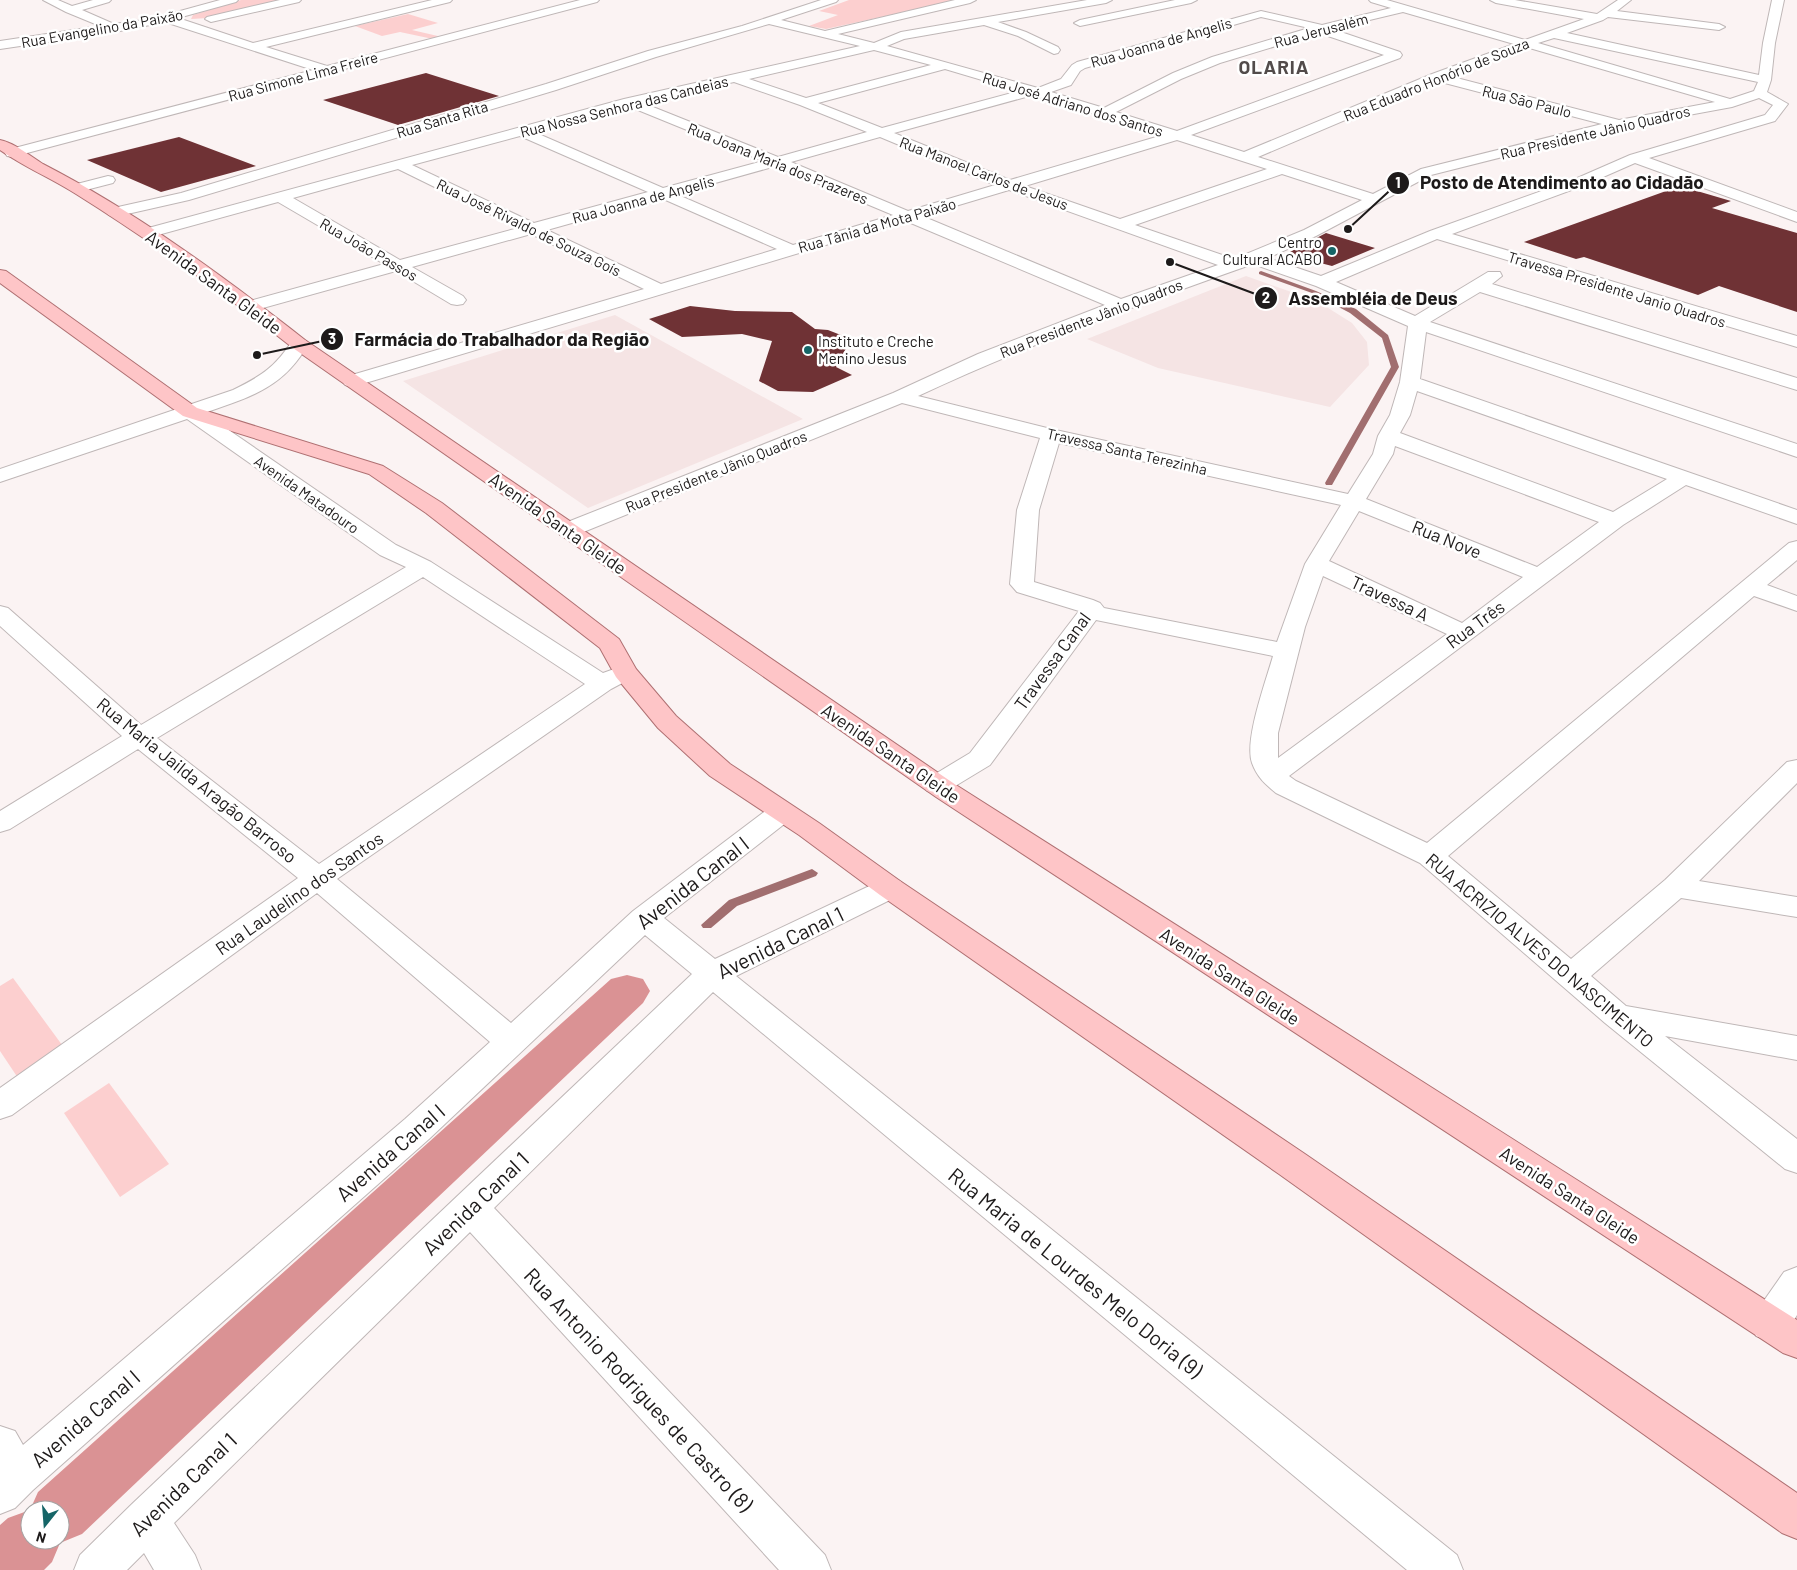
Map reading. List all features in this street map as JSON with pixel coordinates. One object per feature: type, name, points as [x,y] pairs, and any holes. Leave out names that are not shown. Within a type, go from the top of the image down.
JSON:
[{"type":"main road","name":"Avenida Santa Gleide","points":[[6,148],[78,188],[147,233],[252,306],[299,344],[937,785],[1784,1333]]},
{"type":"main road","name":"Avenida Matadouro","points":[[0,275],[190,412]]},
{"type":"main road","points":[[190,412],[376,470],[434,508],[610,644],[613,678],[667,722],[720,770],[1292,1164],[1797,1518]]},
{"type":"street","points":[[49,0],[115,29]]},
{"type":"street","points":[[70,10],[104,0]]},
{"type":"street","name":"Rua Evangelino da Paixão","points":[[0,45],[115,29],[168,19],[232,0]]},
{"type":"street","points":[[184,25],[295,0]]},
{"type":"street","points":[[250,47],[446,0]]},
{"type":"street","name":"Rua Simone Lima Freire","points":[[6,148],[326,70],[586,4],[594,0]]},
{"type":"street","points":[[769,20],[832,0]]},
{"type":"street","points":[[825,33],[970,0]]},
{"type":"street","name":"Rua Nossa Senhora das Candeias","points":[[147,233],[282,198],[629,102],[877,46],[901,36],[1106,0]]},
{"type":"street","points":[[1071,24],[1191,0]]},
{"type":"street","points":[[1375,0],[1732,103]]},
{"type":"street","points":[[1496,0],[1602,16],[1719,27]]},
{"type":"street","name":"Rua Eduadro Honório de Souza","points":[[1245,157],[1436,77],[1602,16],[1625,0]]},
{"type":"street","points":[[1763,86],[1778,0]]},
{"type":"street","name":"Rua Jerusalém","points":[[1104,113],[1195,68],[1321,29],[1422,3]]},
{"type":"street","name":"Rua Joanna de Angelis","points":[[252,306],[778,162],[879,132],[1036,92],[1066,82],[1076,68],[1081,65],[1261,14],[1321,29]]},
{"type":"street","points":[[168,19],[326,70]]},
{"type":"street","name":"Rua José Adriano dos Santos","points":[[769,20],[877,46],[1036,92],[1374,199]]},
{"type":"street","name":"Rua Santa Rita","points":[[114,212],[184,197],[769,20]]},
{"type":"street","points":[[985,21],[1022,34],[1054,50]]},
{"type":"street","name":"Rua Tânia da Mota Paixão","points":[[352,381],[1176,136],[1396,55],[1321,29]]},
{"type":"street","points":[[1022,34],[1042,30]]},
{"type":"street","points":[[1322,282],[1436,234],[1580,182],[1635,158],[1770,118],[1781,104],[1763,86],[1554,34]]},
{"type":"street","points":[[805,102],[945,66]]},
{"type":"street","name":"Rua São Paulo","points":[[1436,77],[1618,124]]},
{"type":"street","name":"Rua Manoel Carlos de Jesus","points":[[734,78],[805,102],[1011,186],[1234,265]]},
{"type":"street","name":"Rua Presidente Jânio Quadros","points":[[568,530],[900,397],[985,358],[1120,305],[1253,258],[1310,233],[1435,169],[1618,124],[1732,103],[1763,86]]},
{"type":"street","name":"Rua Joana Maria dos Prazeres","points":[[629,102],[1120,305]]},
{"type":"street","points":[[520,131],[792,250]]},
{"type":"street","points":[[1635,158],[1797,216]]},
{"type":"street","name":"Rua José Rivaldo de Souza Goís","points":[[400,165],[658,289]]},
{"type":"street","points":[[1122,224],[1281,169]]},
{"type":"street","points":[[78,188],[108,180]]},
{"type":"street","name":"Rua João Passos","points":[[282,198],[457,300]]},
{"type":"street","name":"Travessa Presidente Janio Quadros","points":[[1436,234],[1797,342]]},
{"type":"street","points":[[1253,258],[1322,282],[1416,323],[1797,451]]},
{"type":"street","points":[[1416,323],[1477,285],[1522,261]]},
{"type":"street","points":[[1477,285],[1797,384]]},
{"type":"street","points":[[1272,776],[1265,761],[1265,733],[1293,627],[1316,564],[1383,454],[1388,436],[1400,415],[1410,382],[1418,329],[1416,323]]},
{"type":"street","points":[[0,476],[240,394],[262,383],[285,366],[299,344]]},
{"type":"street","points":[[1410,382],[1797,517]]},
{"type":"street","name":"Travessa Santa Terezinha","points":[[900,397],[1051,435],[1355,502]]},
{"type":"street","name":"Avenida Matadouro","points":[[190,412],[388,550],[423,567],[613,678]]},
{"type":"street","name":"Travessa Canal","points":[[937,785],[980,758],[1092,608],[1025,587],[1022,584],[1028,510],[1051,435]]},
{"type":"street","points":[[1388,436],[1615,520]]},
{"type":"street","name":"Rua Três","points":[[1272,776],[1615,520],[1682,478]]},
{"type":"street","name":"Rua Nove","points":[[1355,502],[1540,576]]},
{"type":"street","points":[[1430,856],[1797,548]]},
{"type":"street","name":"Travessa A","points":[[1316,564],[1463,632]]},
{"type":"street","points":[[0,823],[139,737],[423,567]]},
{"type":"street","points":[[1752,587],[1797,604]]},
{"type":"street","points":[[1090,612],[1287,651]]},
{"type":"street","name":"Rua Maria Jailda Aragão Barroso","points":[[0,613],[139,737],[318,878],[512,1042]]},
{"type":"street","name":"Rua Laudelino dos Santos","points":[[0,1106],[318,878],[613,678]]},
{"type":"street","points":[[1570,977],[1786,790],[1797,768]]},
{"type":"street","name":"RUA ACRIZIO ALVES DO NASCIMENTO","points":[[1272,776],[1286,787],[1430,856],[1616,1015],[1797,1159]]},
{"type":"street","name":"Avenida Canal I","points":[[6,1472],[417,1129],[644,918],[782,812]]},
{"type":"street","points":[[1675,886],[1797,907]]},
{"type":"street","name":"Avenida Canal 1","points":[[96,1570],[712,974],[890,888]]},
{"type":"street","name":"Rua Maria de Lourdes Melo Doria (9)","points":[[644,918],[1442,1570]]},
{"type":"street","points":[[1616,1015],[1797,1048]]},
{"type":"street","name":"Rua Antonio Rodrigues de Castro (8)","points":[[470,1208],[809,1570]]},
{"type":"street","points":[[1784,1333],[1797,1283]]},
{"type":"street","points":[[147,1519],[179,1570]]},
{"type":"shaded area","points":[[241,0],[288,0],[208,18],[191,19],[193,15]]},
{"type":"shaded area","points":[[849,0],[959,0],[826,29],[809,26],[838,15],[819,11]]},
{"type":"shaded area","points":[[408,14],[438,23],[412,30],[442,37],[433,39],[400,32],[382,36],[355,26]]},
{"type":"shaded area","points":[[1246,276],[1317,301],[1352,323],[1367,342],[1369,365],[1330,407],[1158,368],[1087,339]]},
{"type":"shaded area","points":[[615,315],[803,419],[588,508],[403,381]]},
{"type":"shaded area","points":[[13,978],[65,1049],[18,1078],[0,1051],[0,986]]},
{"type":"shaded area","points":[[109,1083],[169,1164],[120,1197],[64,1113]]},
{"type":"building","points":[[426,73],[499,96],[398,125],[323,100]]},
{"type":"building","points":[[179,137],[256,166],[161,192],[87,160]]},
{"type":"building","points":[[1680,186],[1731,201],[1712,208],[1797,233],[1797,312],[1719,286],[1698,295],[1584,257],[1576,259],[1524,242]]},
{"type":"building","name":"Centro Cultural ACABO","points":[[1326,233],[1375,248],[1332,266],[1286,254]]},
{"type":"building","name":"Instituto e Creche Menino Jesus","points":[[690,306],[735,311],[792,312],[815,329],[828,330],[851,339],[836,367],[852,375],[813,392],[778,391],[759,381],[772,341],[742,334],[682,337],[649,319]]},
{"type":"waterway","points":[[1261,273],[1314,292],[1353,311],[1385,337],[1395,367],[1329,483]]},
{"type":"waterway","points":[[707,925],[733,903],[812,873]]},
{"type":"waterway","points":[[70,1504],[627,991]]},
{"type":"waterway","points":[[0,1568],[20,1549]]},
{"type":"place","name":"Posto de Atendimento ao Cidadão","points":[[1348,229]]},
{"type":"place","name":"Centro Cultural ACABO","points":[[1332,251]]},
{"type":"place","name":"Assembléia de Deus","points":[[1170,262]]},
{"type":"place","name":"Instituto e Creche Menino Jesus","points":[[808,350]]},
{"type":"place","name":"Farmácia do Trabalhador da Região","points":[[257,355]]},
{"type":"district","name":"OLARIA","points":[[1274,66]]}]
